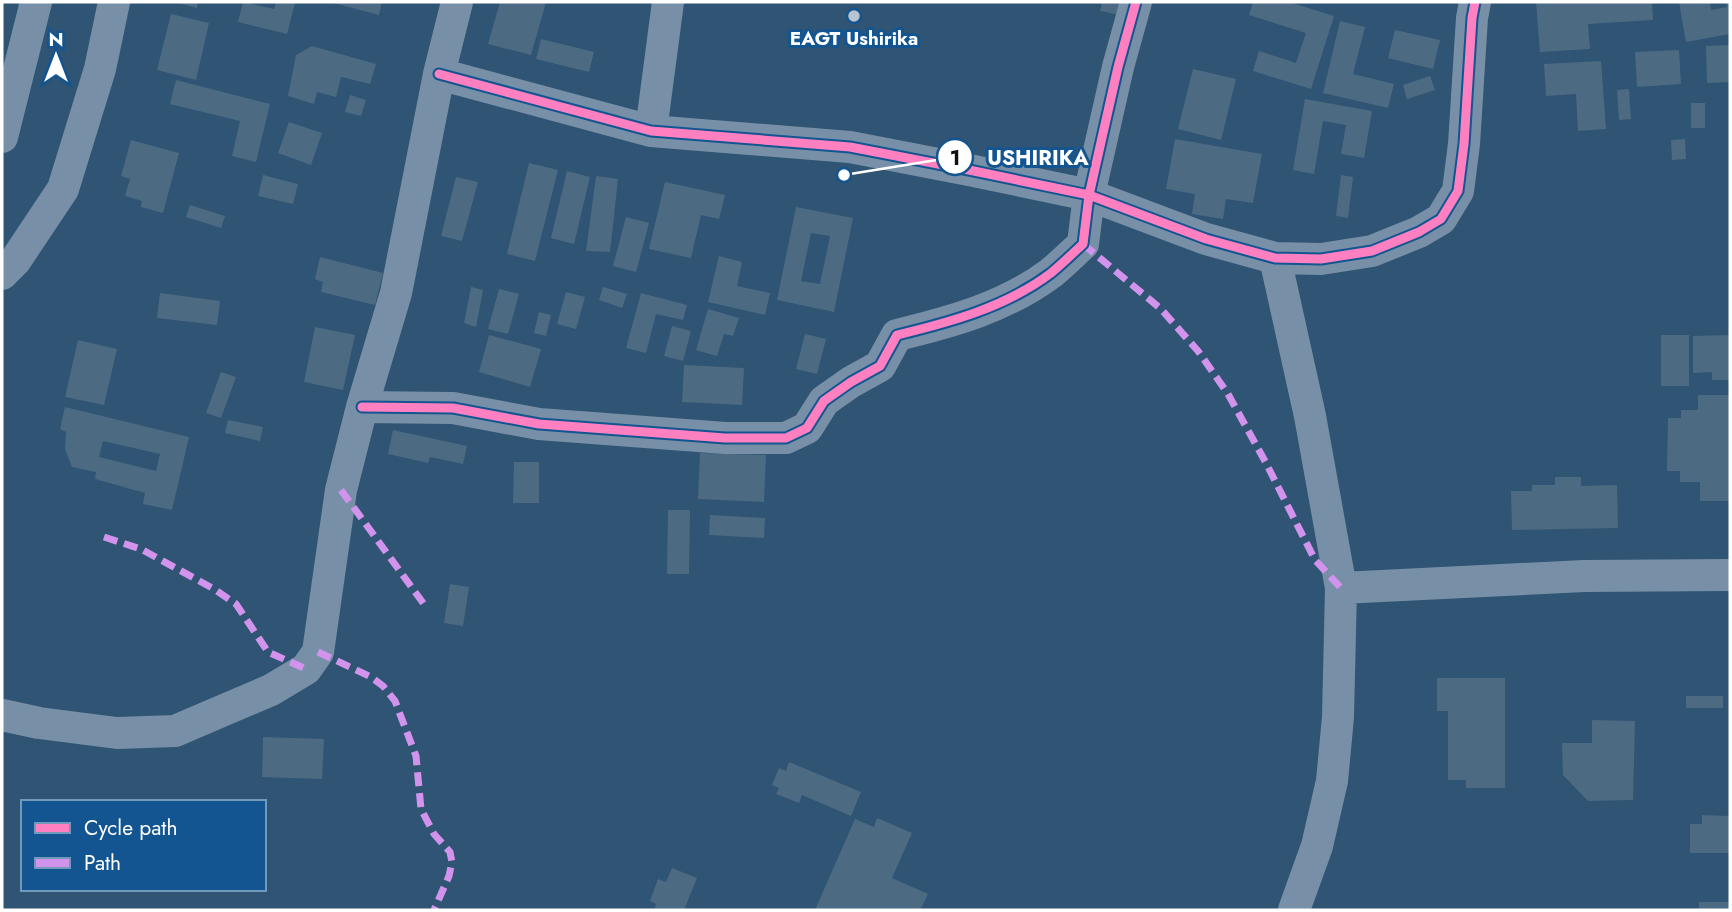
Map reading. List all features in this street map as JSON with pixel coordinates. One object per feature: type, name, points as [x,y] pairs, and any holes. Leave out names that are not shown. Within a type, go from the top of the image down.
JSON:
[{"type":"street","points":[[2,137],[36,2]]},
{"type":"street","points":[[2,274],[15,261],[63,189],[100,69],[114,2]]},
{"type":"street","points":[[2,715],[39,723],[117,733],[175,731],[271,690],[306,669],[318,652],[341,490],[396,293],[439,74],[457,2]]},
{"type":"street","points":[[651,131],[668,2]]},
{"type":"street","points":[[362,407],[453,408],[539,424],[725,438],[786,438],[807,428],[824,401],[880,366],[897,335],[943,324],[1001,303],[1050,273],[1083,244],[1089,195],[1118,67],[1136,2]]},
{"type":"street","points":[[439,74],[651,131],[850,147],[1089,195],[1206,239],[1275,258],[1321,260],[1372,250],[1419,232],[1441,219],[1458,191],[1475,2]]},
{"type":"street","points":[[1275,258],[1310,416],[1342,587],[1338,717],[1332,781],[1317,846],[1294,910]]},
{"type":"street","points":[[1342,587],[1584,576],[1730,575]]},
{"type":"building","points":[[175,2],[198,2],[197,8]]},
{"type":"building","points":[[243,2],[274,9],[276,2],[295,3],[287,34],[238,22]]},
{"type":"building","points":[[330,2],[382,2],[379,15]]},
{"type":"building","points":[[500,2],[546,2],[531,55],[488,44]]},
{"type":"building","points":[[1102,2],[1122,2],[1120,15],[1100,11]]},
{"type":"building","points":[[1253,2],[1289,2],[1334,16],[1311,89],[1253,71],[1259,51],[1296,63],[1306,33],[1249,15]]},
{"type":"building","points":[[1536,2],[1652,2],[1653,20],[1588,24],[1590,49],[1540,52]]},
{"type":"building","points":[[1679,2],[1710,2],[1711,10],[1727,7],[1726,2],[1730,2],[1730,34],[1686,42]]},
{"type":"building","points":[[171,14],[209,23],[196,80],[157,70]]},
{"type":"building","points":[[1340,21],[1365,27],[1353,74],[1394,84],[1388,108],[1323,93]]},
{"type":"building","points":[[1395,30],[1440,40],[1433,69],[1388,58]]},
{"type":"building","points":[[541,39],[594,52],[589,72],[536,59]]},
{"type":"building","points":[[1730,45],[1730,82],[1707,83],[1706,46]]},
{"type":"building","points":[[312,46],[376,64],[370,84],[341,77],[336,97],[317,92],[314,104],[288,96],[296,55]]},
{"type":"building","points":[[1679,50],[1681,84],[1637,87],[1635,52]]},
{"type":"building","points":[[1601,61],[1606,129],[1578,131],[1576,94],[1546,96],[1544,64]]},
{"type":"building","points":[[1193,69],[1236,79],[1221,140],[1178,129]]},
{"type":"building","points":[[1430,76],[1435,90],[1407,99],[1403,85]]},
{"type":"building","points":[[176,80],[270,104],[256,162],[232,156],[240,121],[170,104]]},
{"type":"building","points":[[1629,89],[1631,119],[1619,120],[1617,90]]},
{"type":"building","points":[[350,95],[366,100],[361,116],[345,112]]},
{"type":"building","points":[[1305,99],[1372,111],[1364,158],[1341,154],[1346,125],[1323,121],[1314,174],[1293,170]]},
{"type":"building","points":[[1691,103],[1705,103],[1705,128],[1691,128]]},
{"type":"building","points":[[289,122],[322,133],[311,165],[278,153]]},
{"type":"building","points":[[1175,139],[1262,154],[1253,203],[1226,199],[1223,219],[1192,214],[1195,194],[1166,189]]},
{"type":"building","points":[[1685,139],[1686,159],[1672,160],[1671,140]]},
{"type":"building","points":[[131,140],[179,153],[163,213],[141,207],[142,201],[125,196],[130,179],[121,176]]},
{"type":"building","points":[[529,163],[558,170],[535,261],[507,254]]},
{"type":"building","points":[[567,171],[590,177],[574,244],[551,238]]},
{"type":"building","points":[[263,175],[298,184],[293,204],[258,196]]},
{"type":"building","points":[[1341,175],[1353,177],[1348,218],[1336,216]]},
{"type":"building","points":[[596,176],[618,179],[610,252],[586,251]]},
{"type":"building","points":[[456,177],[478,182],[462,241],[441,236]]},
{"type":"building","points":[[665,182],[725,195],[719,219],[701,215],[691,258],[649,249]]},
{"type":"building","points":[[190,205],[225,216],[221,228],[186,217]]},
{"type":"building","points":[[796,207],[853,218],[834,312],[777,300]],"holes":[[[811,233],[830,236],[820,284],[801,281]]]},
{"type":"building","points":[[626,217],[649,223],[636,272],[613,266]]},
{"type":"building","points":[[719,256],[742,262],[737,286],[770,293],[765,315],[708,302]]},
{"type":"building","points":[[320,257],[383,273],[375,305],[321,292],[323,282],[315,279]]},
{"type":"building","points":[[471,287],[483,290],[476,327],[464,323]]},
{"type":"building","points":[[603,287],[627,294],[622,308],[599,300]]},
{"type":"building","points":[[499,289],[519,294],[508,334],[488,329]]},
{"type":"building","points":[[566,292],[585,297],[576,329],[557,324]]},
{"type":"building","points":[[160,293],[220,301],[217,325],[157,318]]},
{"type":"building","points":[[641,293],[687,305],[683,320],[656,314],[646,353],[626,348]]},
{"type":"building","points":[[708,309],[739,318],[733,336],[724,334],[717,356],[696,350]]},
{"type":"building","points":[[539,312],[551,315],[546,336],[534,333]]},
{"type":"building","points":[[672,326],[691,331],[683,361],[664,356]]},
{"type":"building","points":[[315,327],[355,335],[343,390],[304,382]]},
{"type":"building","points":[[805,334],[826,339],[817,374],[796,369]]},
{"type":"building","points":[[489,335],[541,349],[530,387],[479,372]]},
{"type":"building","points":[[1661,335],[1689,335],[1689,386],[1661,386]]},
{"type":"building","points":[[1730,335],[1730,380],[1712,380],[1712,372],[1693,373],[1693,336]]},
{"type":"building","points":[[78,340],[117,349],[104,405],[65,397]]},
{"type":"building","points":[[684,365],[744,368],[742,405],[682,402]]},
{"type":"building","points":[[221,372],[236,377],[221,418],[206,413]]},
{"type":"building","points":[[1698,395],[1730,395],[1730,501],[1700,501],[1700,482],[1680,482],[1680,471],[1667,471],[1668,418],[1681,418],[1681,410],[1698,410]]},
{"type":"building","points":[[65,407],[189,437],[172,510],[143,504],[145,493],[95,479],[96,472],[72,467],[65,449],[66,432],[60,429]],"holes":[[[103,441],[160,454],[156,471],[99,457]]]},
{"type":"building","points":[[228,420],[263,427],[260,441],[225,433]]},
{"type":"building","points":[[393,430],[467,446],[463,464],[430,457],[428,463],[388,454]]},
{"type":"building","points":[[700,453],[766,455],[764,502],[698,499]]},
{"type":"building","points":[[514,462],[539,462],[539,503],[513,503]]},
{"type":"building","points":[[1555,477],[1581,477],[1581,486],[1617,485],[1618,528],[1512,530],[1511,491],[1532,491],[1532,485],[1555,485]]},
{"type":"building","points":[[668,510],[690,510],[689,574],[667,574]]},
{"type":"building","points":[[710,515],[765,518],[764,538],[709,535]]},
{"type":"building","points":[[450,584],[469,587],[463,626],[444,623]]},
{"type":"building","points":[[1437,678],[1505,678],[1505,788],[1466,788],[1466,780],[1448,780],[1448,711],[1437,711]]},
{"type":"building","points":[[1686,696],[1723,696],[1723,708],[1686,708]]},
{"type":"building","points":[[1592,720],[1635,721],[1633,800],[1588,801],[1563,775],[1562,743],[1592,743]]},
{"type":"building","points":[[263,737],[324,739],[322,779],[262,777]]},
{"type":"building","points":[[789,762],[861,792],[851,816],[802,795],[799,803],[776,794],[779,788],[772,785],[779,768],[786,771]]},
{"type":"building","points":[[1702,815],[1730,816],[1730,853],[1690,853],[1690,824],[1702,824]]},
{"type":"building","points":[[877,818],[912,833],[892,878],[928,894],[920,910],[815,910],[855,819],[874,827]]},
{"type":"building","points":[[672,868],[697,878],[684,910],[654,910],[656,904],[650,901],[658,879],[666,882]]},
{"type":"building","points":[[1699,902],[1730,902],[1730,910],[1699,910]]},
{"type":"marked path","points":[[1083,244],[1161,309],[1198,351],[1228,394],[1315,560],[1341,588]]},
{"type":"marked path","points":[[341,490],[426,607]]},
{"type":"marked path","points":[[104,537],[141,549],[214,589],[236,604],[268,652],[306,669]]},
{"type":"marked path","points":[[318,652],[371,677],[383,686],[395,701],[416,756],[421,809],[434,834],[450,852],[452,862],[449,876],[434,910]]},
{"type":"cycle path","points":[[362,407],[453,408],[539,424],[725,438],[786,438],[807,428],[824,401],[880,366],[897,335],[958,319],[1016,295],[1051,273],[1083,244],[1089,195],[1118,67],[1136,2]]},
{"type":"cycle path","points":[[439,74],[651,131],[850,147],[1089,195],[1206,239],[1275,258],[1321,259],[1372,251],[1419,232],[1441,219],[1458,191],[1475,2]]},
{"type":"place","name":"EAGT Ushirika","points":[[854,16]]},
{"type":"place","name":"USHIRIKA","points":[[844,175]]}]
